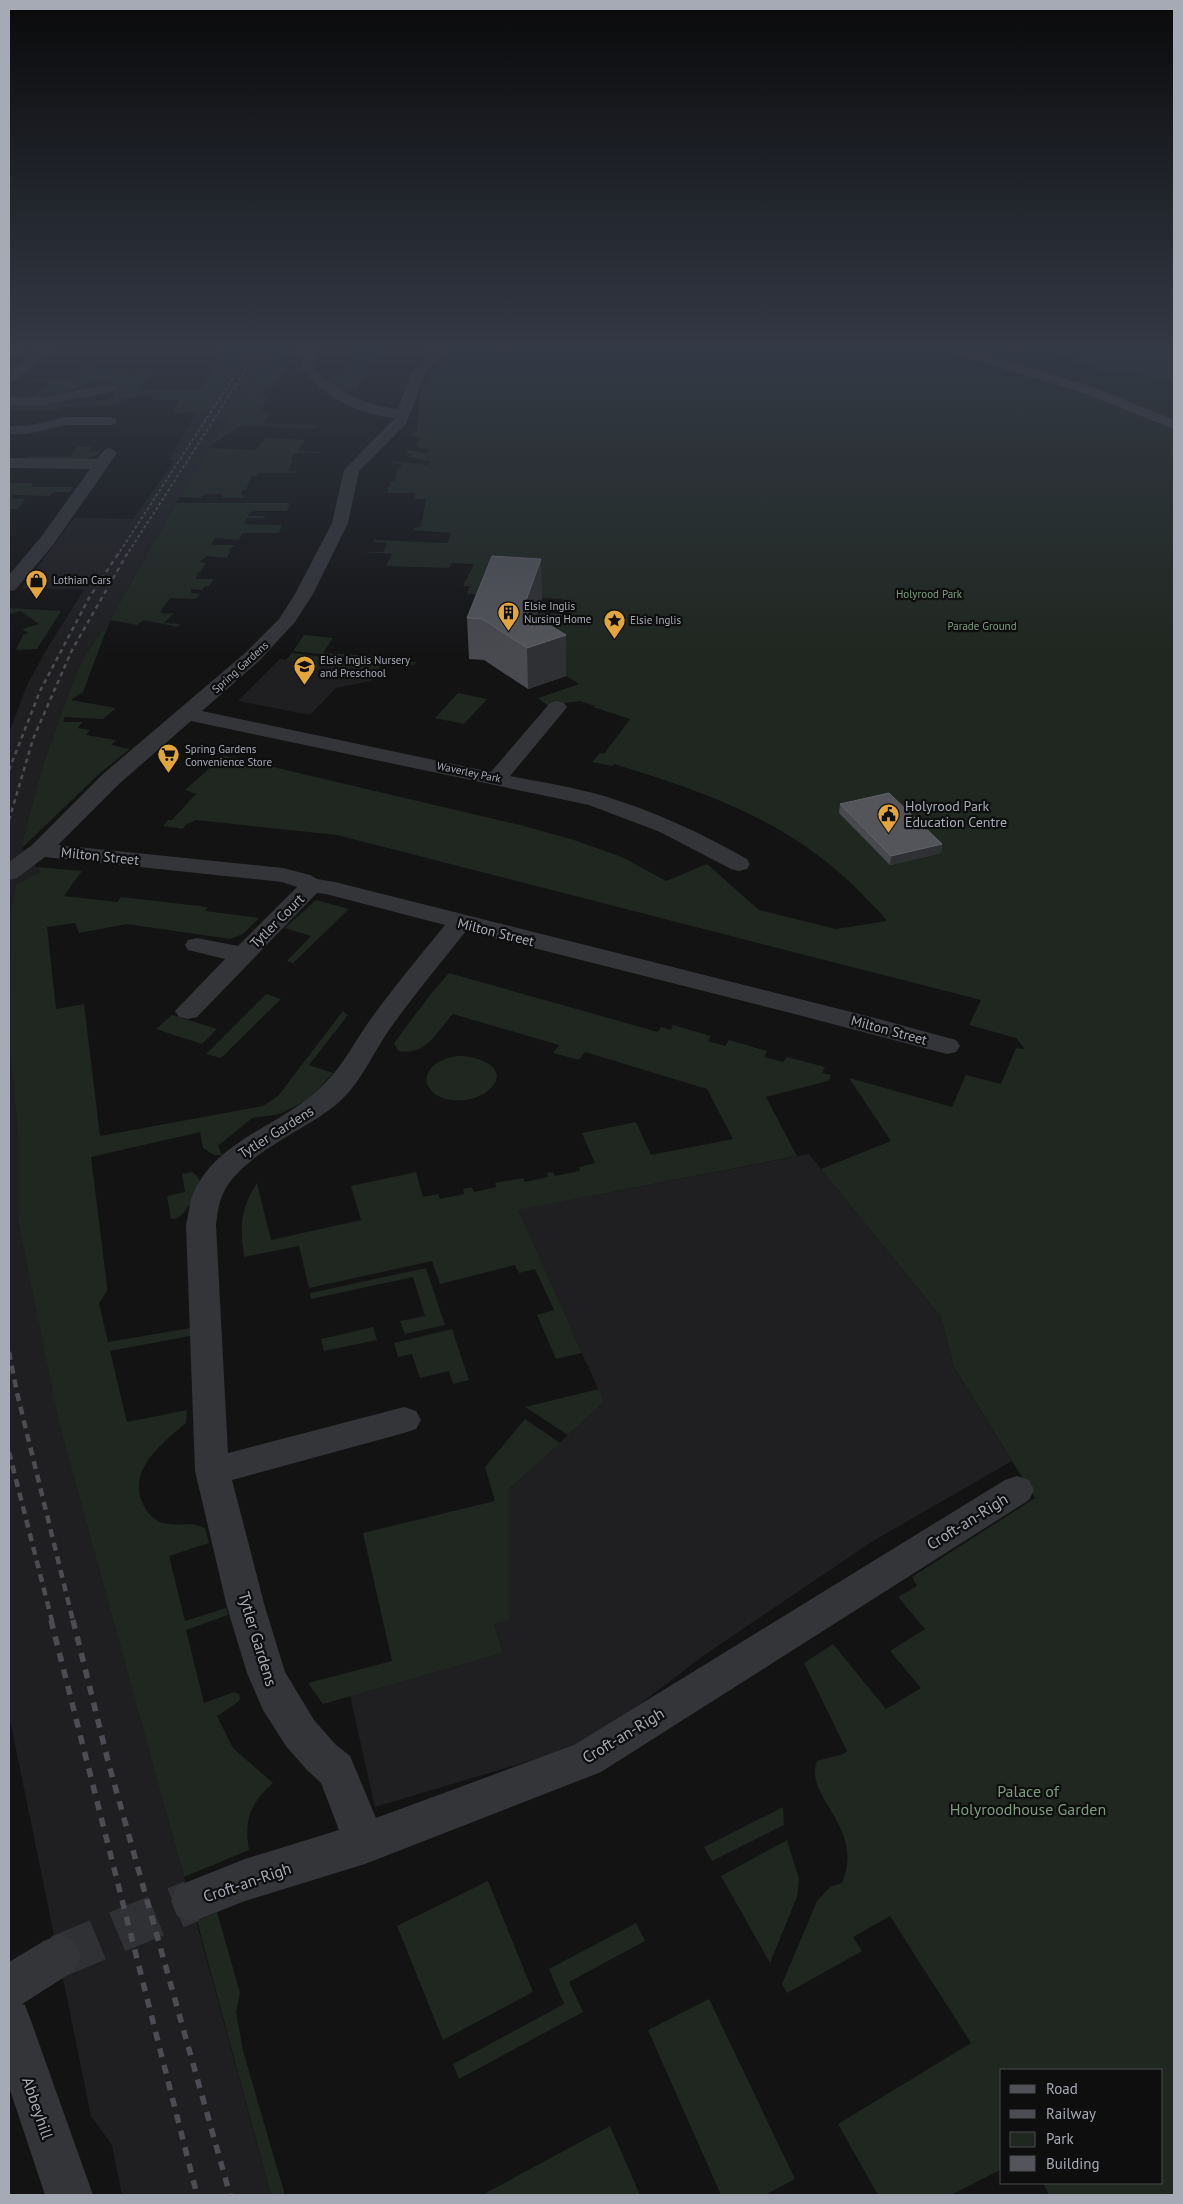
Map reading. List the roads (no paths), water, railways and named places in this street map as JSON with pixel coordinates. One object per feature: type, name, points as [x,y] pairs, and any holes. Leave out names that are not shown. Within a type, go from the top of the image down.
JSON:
[{"type":"street","name":"Spring Gardens","points":[[9,873],[40,850],[111,779],[257,653],[291,615],[316,572],[340,523],[352,470],[371,451]]},
{"type":"street","points":[[9,462],[104,458],[47,541],[9,586]]},
{"type":"street","points":[[497,778],[557,707]]},
{"type":"street","name":"Waverley Park","points":[[188,714],[579,796],[620,808],[678,831],[739,864]]},
{"type":"street","name":"Milton Street","points":[[40,850],[283,876],[302,880],[311,886],[327,887],[459,923],[868,1024],[947,1046]]},
{"type":"street","name":"Tytler Court","points":[[188,1011],[311,886]]},
{"type":"street","name":"Tytler Gardens","points":[[365,1843],[336,1770],[321,1757],[286,1714],[271,1684],[246,1606],[212,1470],[201,1224],[202,1210],[207,1194],[216,1178],[232,1161],[252,1146],[314,1108],[344,1082],[361,1051],[384,1018],[459,923]]},
{"type":"street","name":"Tytler Court","points":[[197,945],[242,956]]},
{"type":"street","points":[[212,1470],[404,1420]]},
{"type":"street","name":"Croft-an-Righ","points":[[192,1901],[246,1880],[365,1843],[587,1759],[1017,1490]]},
{"type":"street","points":[[9,1987],[59,1956]]},
{"type":"street","name":"Abbeyhill","points":[[9,2021],[69,2195]]},
{"type":"tunnel","points":[[59,1956],[192,1901]]},
{"type":"railway","points":[[117,556],[186,451]]},
{"type":"railway","points":[[126,556],[194,451]]},
{"type":"railway","points":[[9,770],[40,691],[89,598],[118,554]]},
{"type":"railway","points":[[9,820],[33,739],[72,650],[127,554]]},
{"type":"railway","points":[[9,1352],[17,1393],[73,1621]]},
{"type":"railway","points":[[9,1452],[52,1621]]},
{"type":"railway","points":[[51,1620],[197,2195]]},
{"type":"railway","points":[[73,1620],[109,1765],[230,2195]]},
{"type":"place","name":"Lothian Cars","points":[[37,599]]},
{"type":"place","name":"Elsie Inglis Nursing Home","points":[[508,631]]},
{"type":"place","name":"Elsie Inglis","points":[[614,639]]},
{"type":"place","name":"Elsie Inglis Nursery and Preschool","points":[[304,685]]},
{"type":"place","name":"Spring Gardens Convenience Store","points":[[169,774]]},
{"type":"place","name":"Holyrood Park Education Centre","points":[[889,833]]},
{"type":"park label","name":"Holyrood Park","points":[[929,594]]},
{"type":"park label","name":"Parade Ground","points":[[982,626]]},
{"type":"park label","name":"Palace of Holyroodhouse Garden","points":[[1028,1800]]}]
